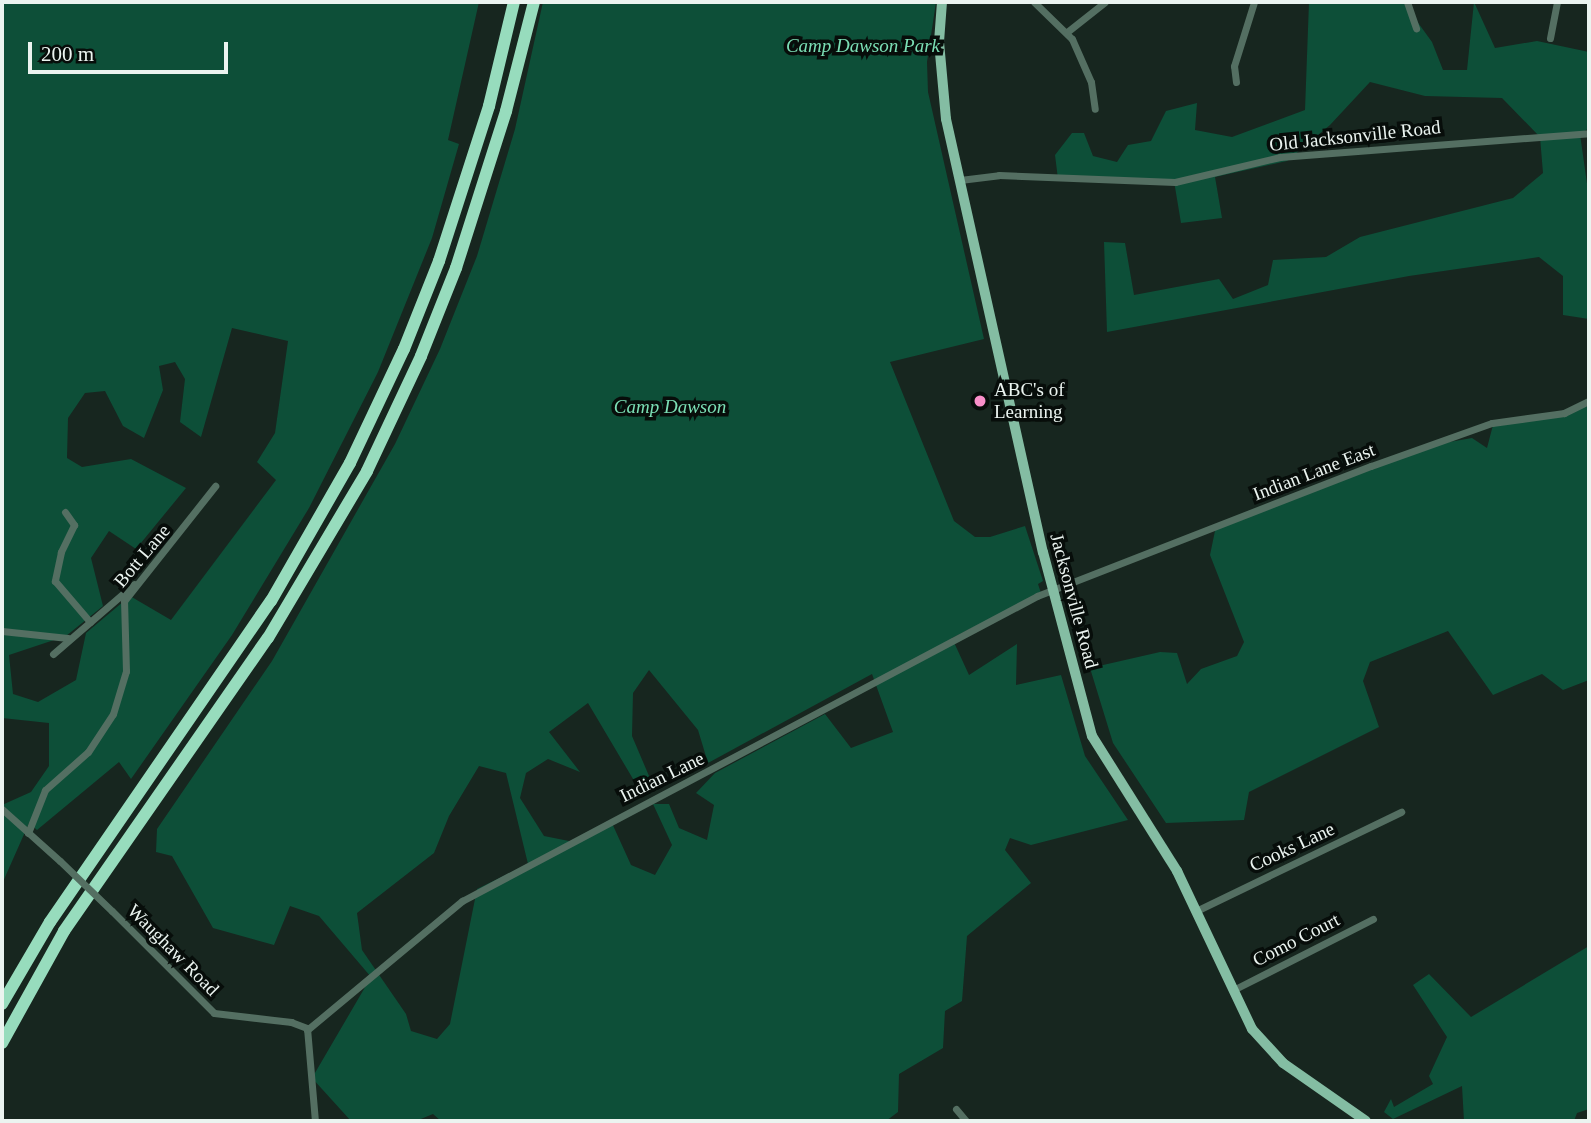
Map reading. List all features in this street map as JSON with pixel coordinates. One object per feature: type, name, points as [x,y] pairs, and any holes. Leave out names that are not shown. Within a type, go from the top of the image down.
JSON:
[{"type":"highway","points":[[2,1004],[50,922],[271,601],[350,463],[400,358],[442,251],[489,106],[514,2]]},
{"type":"highway","points":[[2,1043],[64,931],[304,583],[376,452],[421,356],[467,237],[534,2]]},
{"type":"main road","name":"Jacksonville Road","points":[[942,2],[939,65],[960,180],[1092,736],[1166,853],[1252,1029],[1275,1056],[1366,1121]]},
{"type":"street","points":[[1034,2],[1067,32],[1087,71],[1096,109]]},
{"type":"street","points":[[1067,32],[1105,2]]},
{"type":"street","points":[[1236,82],[1234,66],[1254,2]]},
{"type":"street","points":[[1407,2],[1416,28]]},
{"type":"street","points":[[1550,38],[1557,2]]},
{"type":"street","name":"Old Jacksonville Road","points":[[960,180],[1013,176],[1175,181],[1280,157],[1589,133]]},
{"type":"street","name":"Indian Lane East","points":[[1055,588],[1492,423],[1564,413],[1589,401]]},
{"type":"street","name":"Bott Lane","points":[[28,833],[45,790],[88,752],[113,714],[125,680],[124,601],[215,486]]},
{"type":"street","points":[[65,512],[74,525],[61,552],[55,581],[90,622]]},
{"type":"street","points":[[53,654],[68,638],[143,578]]},
{"type":"street","name":"Indian Lane","points":[[307,1030],[470,896],[1055,588]]},
{"type":"street","points":[[2,631],[68,638]]},
{"type":"street","name":"Waughaw Road","points":[[2,809],[112,911],[214,1013],[290,1022],[307,1030]]},
{"type":"street","name":"Cooks Lane","points":[[1196,911],[1401,812]]},
{"type":"street","name":"Como Court","points":[[1233,990],[1373,919]]},
{"type":"street","points":[[307,1030],[315,1121]]},
{"type":"street","points":[[956,1109],[966,1121]]},
{"type":"green space","points":[[2,2],[479,2],[448,140],[459,144],[432,238],[378,372],[309,508],[232,635],[131,779],[119,762],[37,830],[29,823],[2,884],[2,805],[31,792],[49,766],[49,723],[2,718]],"holes":[[[232,328],[288,341],[275,433],[257,462],[276,480],[171,620],[130,596],[86,633],[76,680],[38,702],[13,694],[9,655],[66,636],[103,606],[91,558],[109,531],[136,549],[186,488],[131,459],[82,467],[67,458],[68,418],[85,393],[105,391],[123,426],[144,438],[163,390],[159,366],[175,362],[185,379],[180,422],[201,437]]]},
{"type":"green space","points":[[543,2],[936,2],[927,62],[928,92],[984,339],[890,362],[954,521],[975,537],[990,537],[1025,526],[1043,581],[1038,584],[1041,593],[952,638],[969,675],[1017,644],[1016,685],[1061,675],[1085,756],[1128,820],[1031,845],[1010,838],[1005,850],[1031,883],[967,936],[962,1001],[945,1011],[943,1048],[899,1074],[898,1112],[886,1121],[441,1121],[433,1114],[416,1121],[351,1121],[312,1078],[371,977],[319,916],[290,906],[274,945],[213,928],[172,856],[156,852],[157,829],[272,661],[395,444],[440,349],[477,256],[515,129]],"holes":[[[649,670],[698,730],[708,763],[872,674],[893,732],[851,748],[825,714],[715,773],[696,793],[714,805],[707,840],[679,828],[669,804],[653,804],[672,845],[655,875],[631,865],[611,821],[574,842],[544,836],[520,798],[526,773],[548,759],[580,772],[549,732],[588,703],[636,784],[655,790],[632,736],[633,693]],[[479,766],[506,773],[528,864],[477,889],[450,1024],[437,1039],[411,1031],[406,1014],[362,950],[357,913],[434,853],[449,816]]]},
{"type":"green space","points":[[1309,2],[1403,2],[1432,42],[1443,70],[1467,70],[1474,2],[1495,48],[1537,41],[1589,52],[1589,128],[1580,134],[1589,198],[1589,319],[1563,315],[1563,276],[1539,257],[1409,276],[1107,332],[1104,242],[1125,243],[1134,295],[1219,279],[1233,299],[1268,285],[1273,260],[1326,257],[1360,237],[1513,198],[1543,173],[1540,137],[1502,98],[1425,96],[1370,82],[1330,125],[1287,161],[1215,177],[1222,218],[1181,223],[1174,181],[1058,179],[1055,155],[1072,133],[1084,133],[1093,156],[1117,162],[1128,145],[1151,141],[1166,111],[1197,103],[1195,130],[1232,137],[1305,110]]},
{"type":"green space","points":[[1589,406],[1589,680],[1563,690],[1542,674],[1493,695],[1448,631],[1370,662],[1363,681],[1379,727],[1249,792],[1244,820],[1166,823],[1113,743],[1090,668],[1160,652],[1177,653],[1187,684],[1201,669],[1237,656],[1244,642],[1210,555],[1216,526],[1421,447],[1472,438],[1487,448],[1493,425]]},
{"type":"green space","points":[[1589,946],[1589,1109],[1577,1113],[1574,1121],[1464,1121],[1462,1086],[1393,1119],[1384,1112],[1391,1099],[1394,1107],[1433,1084],[1429,1076],[1447,1037],[1413,985],[1429,974],[1471,1017]]},
{"type":"place","name":"ABC's of Learning","points":[[980,401]]},
{"type":"park label","name":"Camp Dawson Park","points":[[863,46]]},
{"type":"park label","name":"Camp Dawson","points":[[670,407]]}]
